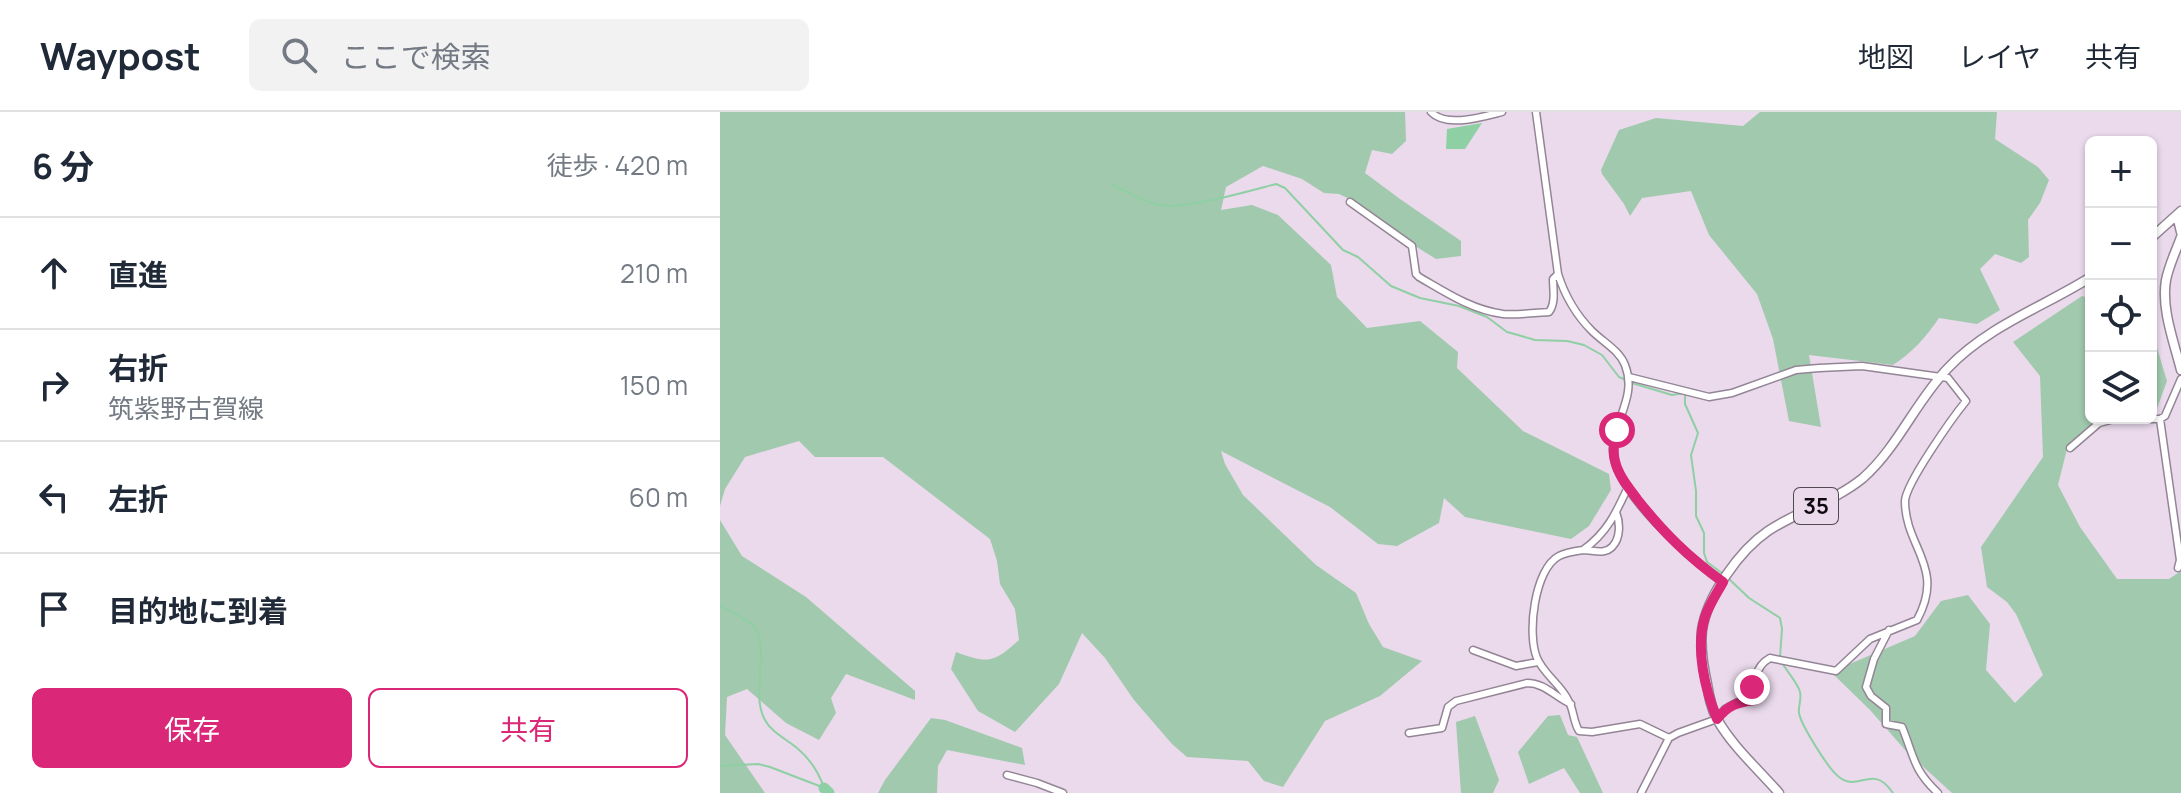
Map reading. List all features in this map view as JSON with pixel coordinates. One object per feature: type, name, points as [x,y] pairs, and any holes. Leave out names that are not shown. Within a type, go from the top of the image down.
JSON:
[{"type":"main road","points":[[2179,213],[2181,234],[2165,289],[2170,328],[2181,370]]},
{"type":"main road","points":[[2157,233],[2179,213]]},
{"type":"main road","name":"35","points":[[1779,793],[1728,735],[1711,704],[1702,660],[1702,631],[1706,615],[1723,582],[1746,550],[1767,531],[1861,480],[1881,460],[1939,378],[1967,350],[1992,331],[2086,280]]},
{"type":"street","points":[[1431,112],[1438,119],[1449,121],[1502,112]]},
{"type":"street","points":[[1536,112],[1558,274],[1566,297],[1592,332],[1624,361],[1629,377],[1629,396],[1613,449],[1615,464],[1628,487],[1661,529],[1723,582]]},
{"type":"street","points":[[1350,202],[1412,246],[1419,277],[1460,301],[1502,314],[1549,312],[1552,309],[1553,279],[1558,274]]},
{"type":"street","points":[[1629,377],[1709,397],[1732,393],[1796,370],[1862,366],[1948,378],[1966,401],[1915,475],[1905,501],[1909,526],[1927,574],[1925,604],[1917,620],[1870,639],[1836,671],[1770,658],[1764,661],[1752,687],[1755,700],[1738,702],[1725,709],[1717,719],[1669,738],[1641,793]]},
{"type":"street","points":[[2070,448],[2099,423],[2114,419],[2160,419],[2165,416],[2181,379]]},
{"type":"street","points":[[2160,419],[2180,560],[2178,568]]},
{"type":"street","points":[[1583,550],[1610,526],[1628,487]]},
{"type":"street","points":[[1616,512],[1620,521],[1612,548],[1583,550],[1556,558],[1544,571],[1532,639],[1538,662],[1571,704],[1574,724],[1579,731],[1592,732],[1640,724],[1669,738]]},
{"type":"street","points":[[1889,630],[1874,659],[1866,687],[1871,696],[1886,708],[1886,724],[1902,727],[1920,774],[1938,793]]},
{"type":"street","points":[[1473,650],[1516,666],[1538,662]]},
{"type":"street","points":[[1409,733],[1442,728],[1448,707],[1456,701],[1527,683],[1547,688],[1571,704]]},
{"type":"street","points":[[1007,775],[1063,793]]},
{"type":"shaded area","points":[[720,112],[1405,112],[1406,141],[1392,154],[1372,150],[1365,173],[1461,241],[1461,256],[1436,259],[1358,203],[1339,194],[1324,193],[1302,179],[1263,166],[1226,187],[1221,210],[1252,205],[1278,215],[1331,265],[1337,297],[1367,328],[1420,321],[1458,352],[1457,368],[1523,431],[1609,474],[1611,490],[1589,526],[1571,539],[1465,517],[1444,498],[1439,523],[1397,546],[1378,544],[1330,507],[1221,451],[1243,495],[1316,565],[1356,593],[1383,647],[1422,661],[1380,696],[1325,721],[1283,787],[1264,781],[1248,761],[1187,757],[1134,700],[1105,658],[1082,633],[1059,684],[1015,732],[978,711],[951,669],[956,652],[990,659],[1019,640],[1015,609],[1000,584],[990,539],[883,457],[815,457],[799,441],[745,457],[725,489],[720,506]]},
{"type":"shaded area","points":[[1760,112],[1997,112],[1995,139],[2038,167],[2049,180],[2040,203],[2028,220],[2029,257],[2021,263],[1995,254],[1980,269],[2000,310],[1977,324],[1939,318],[1918,344],[1893,365],[1809,355],[1821,427],[1789,421],[1773,339],[1757,294],[1709,235],[1691,191],[1642,198],[1630,216],[1601,170],[1619,130],[1656,118],[1743,126]]},
{"type":"shaded area","points":[[1482,123],[1465,149],[1446,149],[1447,129]]},
{"type":"shaded area","points":[[2082,296],[2085,297],[2085,424],[2091,424],[2068,445],[2058,485],[2080,527],[2117,579],[2169,579],[2181,571],[2181,793],[1952,793],[1906,751],[1831,672],[1915,636],[1941,601],[1968,595],[1990,624],[1986,670],[2015,703],[2043,675],[2016,614],[2007,602],[1987,587],[1981,547],[2043,457],[2040,376],[2013,342]]},
{"type":"shaded area","points":[[2157,348],[2167,381],[2157,408]]},
{"type":"shaded area","points":[[720,520],[742,556],[806,597],[915,691],[915,700],[846,674],[831,698],[836,713],[819,740],[786,723],[747,689],[727,697],[725,735],[765,793],[720,793]]},
{"type":"shaded area","points":[[1560,715],[1568,735],[1577,737],[1603,793],[1580,793],[1564,768],[1529,784],[1518,752],[1548,716]]},
{"type":"shaded area","points":[[1475,716],[1499,780],[1493,793],[1461,793],[1456,722]]},
{"type":"shaded area","points":[[931,718],[945,720],[1022,748],[1025,765],[947,750],[938,766],[937,793],[878,793]]},
{"type":"waterway","points":[[1113,185],[1147,202],[1170,206],[1217,199],[1276,184],[1285,188],[1343,250],[1358,257],[1391,286],[1420,298],[1459,306],[1487,317],[1507,332],[1535,340],[1584,345],[1602,355],[1619,377],[1626,380]]},
{"type":"waterway","points":[[1632,383],[1672,395],[1685,393],[1685,404],[1698,433],[1691,455],[1696,516],[1704,533],[1707,562],[1723,574]]},
{"type":"waterway","points":[[1728,578],[1749,598],[1780,618],[1780,657]]},
{"type":"waterway","points":[[720,605],[748,622],[758,633],[761,644],[759,696],[765,720],[775,732],[806,756],[824,788]]},
{"type":"waterway","points":[[1782,663],[1800,692],[1799,713],[1805,727],[1834,773],[1846,781],[1879,780],[1893,793]]},
{"type":"waterway","points":[[720,766],[758,764],[822,787]]},
{"type":"waterway","points":[[824,788],[829,793]]},
{"type":"route","points":[[1617,430],[1613,449],[1615,464],[1628,487],[1661,529],[1723,582],[1706,615],[1702,631],[1702,660],[1717,719],[1725,709],[1738,702],[1755,700],[1752,687]]}]
